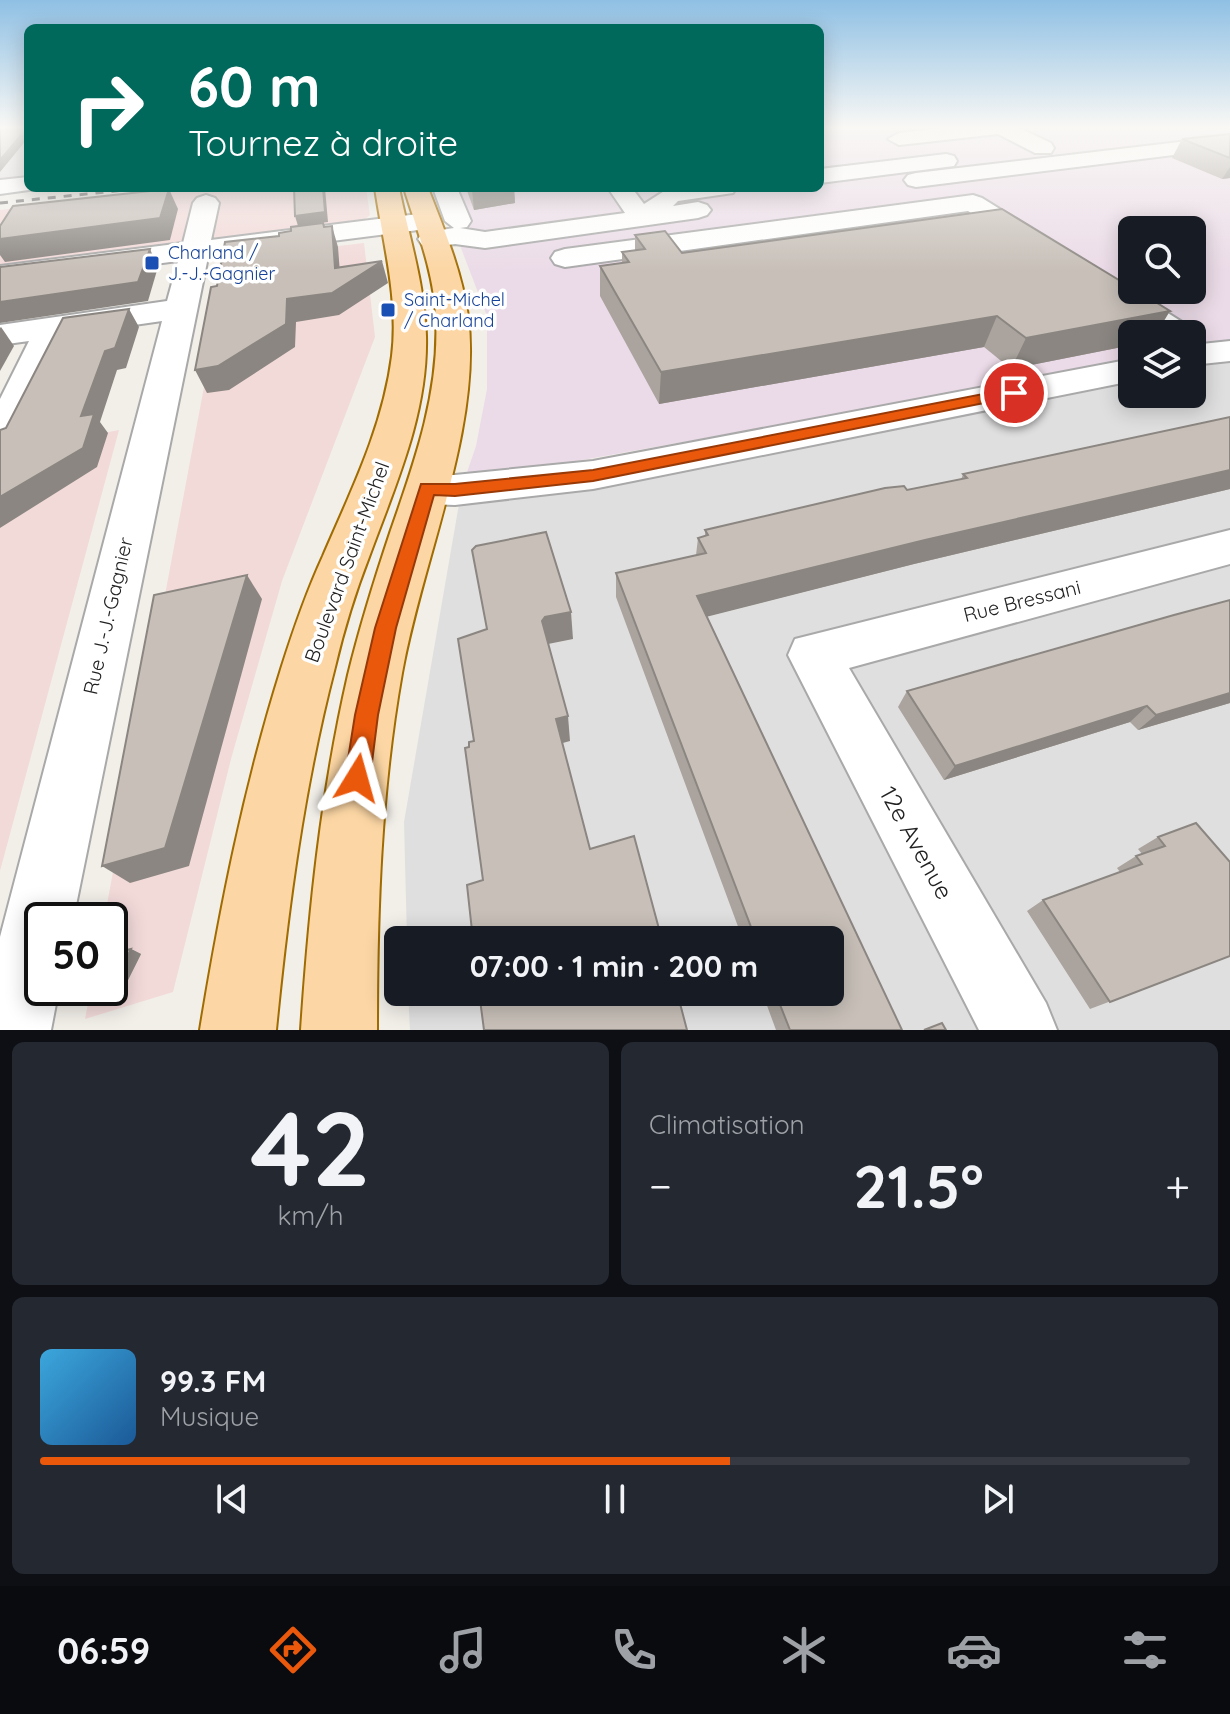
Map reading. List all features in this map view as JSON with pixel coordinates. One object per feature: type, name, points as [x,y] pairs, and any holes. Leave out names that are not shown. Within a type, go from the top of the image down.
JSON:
[{"type":"main road","points":[[339,1030],[349,852],[367,715],[385,628],[445,427],[453,364],[451,315],[424,216]]},
{"type":"main road","name":"Boulevard Saint-Michel","points":[[238,1030],[261,870],[290,735],[322,621],[376,483],[405,383],[424,216]]},
{"type":"street","points":[[824,183],[849,175]]},
{"type":"street","points":[[874,175],[887,184]]},
{"type":"street","points":[[824,185],[887,184],[960,175]]},
{"type":"street","points":[[0,187],[24,183]]},
{"type":"street","points":[[623,192],[642,218]]},
{"type":"street","points":[[0,275],[194,251],[424,216],[469,254],[485,240],[642,218],[671,195],[730,196]]},
{"type":"street","name":"Rue J.-J.-Gagnier","points":[[13,1030],[206,203]]},
{"type":"street","points":[[549,231],[571,269],[973,203],[1051,253]]},
{"type":"street","points":[[1091,278],[1156,320]]},
{"type":"street","points":[[0,335],[181,309]]},
{"type":"street","points":[[0,438],[52,328]]},
{"type":"street","points":[[1206,354],[1230,351]]},
{"type":"street","points":[[427,489],[455,490],[593,475],[1118,373]]},
{"type":"street","name":"Rue Bressani","points":[[814,655],[1230,547]]},
{"type":"street","name":"12e Avenue","points":[[814,655],[1019,1030]]},
{"type":"shaded area","points":[[0,175],[24,175],[24,176],[0,179]]},
{"type":"shaded area","points":[[824,175],[1230,175],[1230,345],[1206,349],[1206,320],[1118,320],[1118,364],[464,481],[476,446],[487,389],[487,316],[440,192],[824,192]]},
{"type":"shaded area","points":[[157,192],[367,192],[370,215],[364,220],[0,265],[0,210]]},
{"type":"shaded area","points":[[364,243],[375,337],[282,581],[231,759],[173,992],[128,1006],[128,902],[107,902],[228,259]]},
{"type":"shaded area","points":[[1230,357],[1230,1030],[410,1030],[409,1006],[844,1006],[844,926],[407,926],[404,822],[459,504],[1118,379],[1118,408],[1206,408],[1206,361]]},
{"type":"shaded area","points":[[119,430],[0,871],[0,453]]},
{"type":"shaded area","points":[[88,1006],[127,1006],[85,1019]]},
{"type":"building","points":[[168,192],[160,218],[0,239],[0,226],[13,206]]},
{"type":"building","points":[[294,192],[323,192],[325,212],[295,216]]},
{"type":"building","points":[[1002,209],[1118,279],[1118,304],[1159,304],[1170,311],[1026,338],[997,316],[661,372],[600,266],[629,262],[622,252],[645,249],[635,235],[665,231],[682,253]]},
{"type":"building","points":[[323,223],[324,227],[332,226],[335,268],[382,261],[332,293],[287,299],[286,324],[218,366],[195,370],[211,287],[217,286],[225,242],[279,236],[279,233],[291,231],[291,227]]},
{"type":"building","points":[[150,249],[138,282],[0,302],[0,267]]},
{"type":"building","points":[[129,309],[115,348],[105,351],[81,416],[94,414],[83,448],[0,497],[0,430],[6,428],[63,318]]},
{"type":"building","points":[[1230,417],[1230,470],[697,596],[902,1030],[790,1030],[781,1006],[844,1006],[844,926],[751,926],[616,573],[706,553],[698,538],[708,535],[705,530],[885,488],[904,486],[907,490],[967,478],[963,474]]},
{"type":"building","points":[[546,532],[571,612],[545,617],[542,621],[568,716],[556,719],[590,849],[634,836],[658,926],[471,926],[467,885],[483,880],[465,748],[474,741],[458,639],[487,629],[472,550],[476,546]]},
{"type":"building","points":[[247,575],[165,848],[102,866],[154,595]]},
{"type":"building","points":[[1230,600],[1230,693],[1156,715],[1147,706],[955,766],[907,691],[1174,615]]},
{"type":"building","points":[[1196,823],[1230,862],[1230,956],[1110,1002],[1043,900],[1142,864],[1136,856],[1165,846],[1158,837]]},
{"type":"building","points":[[481,1006],[681,1006],[687,1030],[484,1030]]},
{"type":"building","points":[[942,1023],[946,1030],[924,1030]]},
{"type":"railway","points":[[0,203],[106,192]]},
{"type":"place","name":"Charland / J.-J.-Gagnier","points":[[152,263]]},
{"type":"place","name":"Saint-Michel / Charland","points":[[388,310]]},
{"type":"route","points":[[357,778],[385,628],[427,489],[455,490],[593,475],[1014,393]]}]
